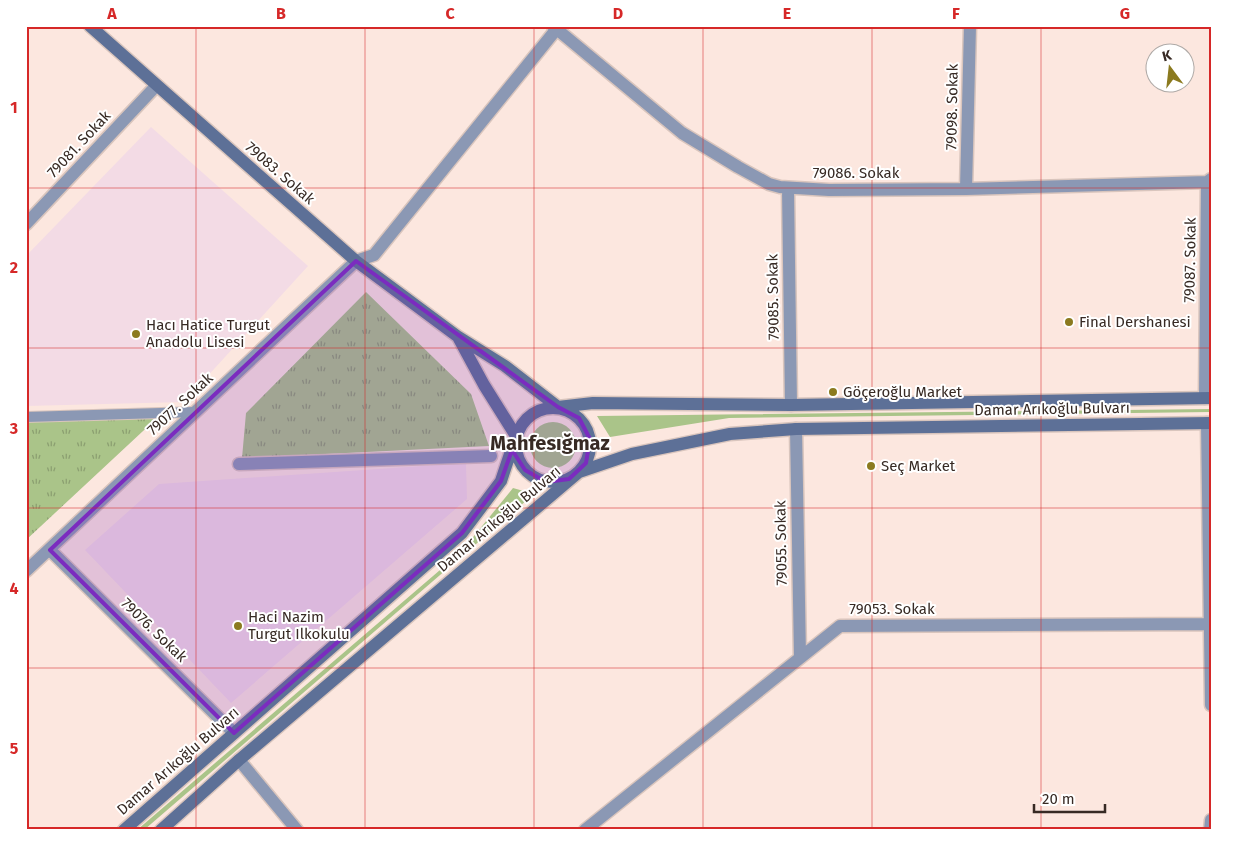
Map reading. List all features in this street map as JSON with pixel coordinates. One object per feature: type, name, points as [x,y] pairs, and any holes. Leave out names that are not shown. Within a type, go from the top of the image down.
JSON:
[{"type":"main road","name":"79083. Sokak","points":[[90,26],[356,261],[456,336],[505,366],[558,407]]},
{"type":"main road","points":[[456,336],[516,436]]},
{"type":"main road","name":"Damar Arıkoğlu Bulvarı","points":[[558,407],[593,403],[791,405],[1208,398]]},
{"type":"main road","points":[[558,407],[569,411],[579,418],[586,428],[590,439],[590,452],[586,464],[569,479],[558,482],[546,482],[534,478],[525,470],[519,460],[516,436],[520,426],[532,414],[546,408],[558,407]]},
{"type":"main road","name":"Damar Arıkoğlu Bulvarı","points":[[161,830],[239,760],[579,472],[632,454],[730,434],[796,429],[1209,423]]},
{"type":"main road","name":"Damar Arıkoğlu Bulvarı","points":[[124,830],[462,533],[500,481],[516,436]]},
{"type":"street","name":"79098. Sokak","points":[[966,189],[970,26]]},
{"type":"street","name":"79086. Sokak","points":[[556,27],[682,133],[769,184],[788,188],[829,190],[966,189],[1209,180]]},
{"type":"street","name":"79077. Sokak","points":[[26,571],[356,261],[374,255],[556,27]]},
{"type":"street","name":"79081. Sokak","points":[[26,224],[156,86]]},
{"type":"street","name":"79087. Sokak","points":[[1208,398],[1209,180]]},
{"type":"street","name":"79085. Sokak","points":[[788,188],[791,405]]},
{"type":"street","points":[[1209,423],[1211,705]]},
{"type":"street","name":"79055. Sokak","points":[[796,429],[800,657]]},
{"type":"street","points":[[239,464],[492,456]]},
{"type":"street","name":"79076. Sokak","points":[[50,550],[234,733]]},
{"type":"street","name":"79053. Sokak","points":[[585,830],[840,626],[1211,624]]},
{"type":"street","points":[[239,760],[297,830]]},
{"type":"street","points":[[597,820],[606,830]]},
{"type":"street","points":[[1210,830],[1211,820]]},
{"type":"lane","points":[[26,417],[195,412]]},
{"type":"highlighted area","points":[[356,261],[558,407],[579,418],[590,439],[586,463],[569,479],[546,482],[525,470],[512,450],[501,481],[462,533],[234,733],[50,550]]},
{"type":"shaded area","name":"Hacı Hatice Turgut Anadolu Lisesi","points":[[151,127],[308,266],[184,402],[26,406],[26,256]]},
{"type":"shaded area","name":"Haci Nazim Turgut Ilkokulu","points":[[466,463],[467,499],[231,703],[85,550],[159,484]]},
{"type":"green space","points":[[366,292],[471,394],[489,446],[242,458],[246,413]]},
{"type":"green space","points":[[1211,409],[1211,412],[729,418],[610,437],[597,416]]},
{"type":"green space","points":[[157,418],[26,540],[26,421]]},
{"type":"green space","points":[[549,422],[557,422],[566,426],[572,432],[576,445],[572,458],[566,464],[557,468],[549,468],[540,464],[534,458],[530,449],[530,441],[534,432],[540,426]]},
{"type":"green space","points":[[513,488],[534,494],[144,830],[137,830],[461,552]]},
{"type":"place","name":"Final Dershanesi","points":[[1069,322]]},
{"type":"place","name":"Hacı Hatice Turgut Anadolu Lisesi","points":[[136,334]]},
{"type":"place","name":"Göçeroğlu Market","points":[[833,392]]},
{"type":"place","name":"Seç Market","points":[[871,466]]},
{"type":"place","name":"Haci Nazim Turgut Ilkokulu","points":[[238,626]]},
{"type":"district","name":"Mahfesığmaz","points":[[550,443]]}]
